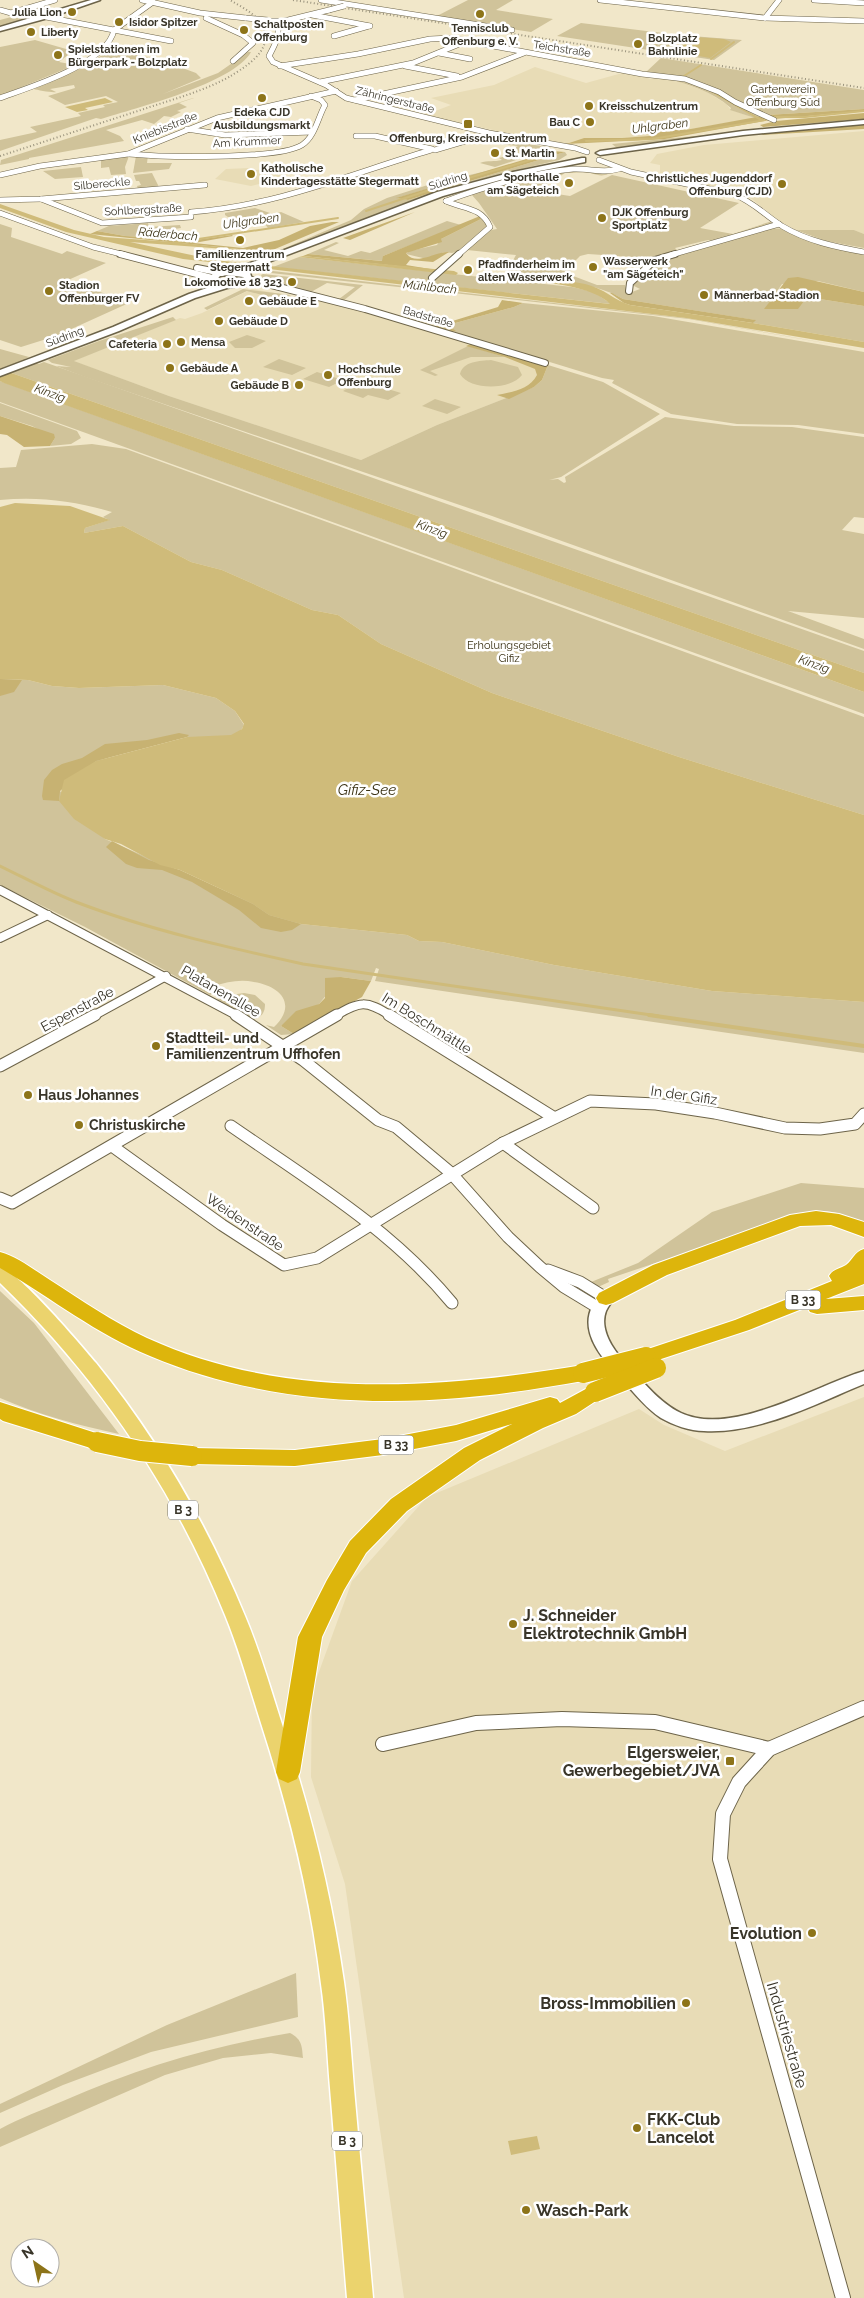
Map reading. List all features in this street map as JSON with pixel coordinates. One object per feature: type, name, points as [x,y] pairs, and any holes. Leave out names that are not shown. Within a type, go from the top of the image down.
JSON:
[{"type":"highway","points":[[601,1302],[660,1270],[797,1220],[820,1216],[836,1218],[857,1227],[864,1241]]},
{"type":"highway","points":[[708,1341],[750,1312],[854,1269],[864,1256]]},
{"type":"highway","name":"B 33","points":[[0,1259],[106,1323],[157,1351],[213,1370],[255,1379],[356,1392],[418,1394],[508,1386],[589,1382]]},
{"type":"highway","name":"B 33","points":[[0,1410],[97,1442],[140,1451],[192,1456],[295,1458],[383,1447],[456,1433],[589,1382],[651,1363],[864,1276]]},
{"type":"highway","name":"B 33","points":[[708,1341],[734,1341],[864,1288]]},
{"type":"highway","points":[[817,1307],[864,1304]]},
{"type":"highway","points":[[288,1772],[310,1637],[334,1586],[358,1547],[399,1505],[472,1454],[535,1422],[569,1408],[589,1382]]},
{"type":"main road","name":"B 3","points":[[0,1273],[77,1354],[129,1420],[164,1476],[223,1587],[251,1659],[288,1772],[316,1880],[330,1968],[360,2298]]},
{"type":"street","points":[[0,10],[10,13],[55,0]]},
{"type":"street","points":[[0,29],[46,17],[97,0]]},
{"type":"street","points":[[142,0],[200,13],[276,22],[366,0]]},
{"type":"street","points":[[321,0],[512,30]]},
{"type":"street","points":[[600,0],[765,18],[840,16],[864,22]]},
{"type":"street","points":[[765,18],[779,0]]},
{"type":"street","points":[[814,0],[864,3]]},
{"type":"street","points":[[837,1],[840,16]]},
{"type":"street","points":[[0,98],[29,88],[89,61],[112,40],[114,30],[136,12],[153,2]]},
{"type":"street","points":[[200,13],[200,15],[243,35],[253,43],[233,61]]},
{"type":"street","points":[[309,15],[370,26],[334,36]]},
{"type":"street","points":[[46,17],[172,41]]},
{"type":"street","points":[[276,22],[278,24],[277,40],[269,56],[273,62],[280,66]]},
{"type":"street","name":"Teichstraße","points":[[280,66],[349,56],[442,38],[468,41],[642,74],[685,79],[719,92],[731,100],[774,120]]},
{"type":"street","points":[[320,82],[403,65],[468,41]]},
{"type":"street","points":[[456,45],[491,52]]},
{"type":"street","points":[[438,52],[470,58]]},
{"type":"street","points":[[352,100],[462,77],[525,53]]},
{"type":"street","points":[[403,65],[462,77]]},
{"type":"street","name":"Zähringerstraße","points":[[280,66],[320,82],[352,100],[489,134],[568,149],[579,157]]},
{"type":"street","name":"Kniebisstraße","points":[[0,175],[40,166],[128,154],[217,118],[336,91]]},
{"type":"street","name":"Am Krummer","points":[[128,154],[268,153],[298,147],[310,137],[325,105],[322,100],[311,96]]},
{"type":"street","points":[[579,157],[601,156],[628,150],[743,133],[864,122]]},
{"type":"street","points":[[186,129],[225,135],[312,132]]},
{"type":"street","name":"Sohlbergstraße","points":[[41,199],[102,222],[222,211],[262,204],[338,181],[360,172],[489,134]]},
{"type":"street","points":[[356,136],[375,136],[432,150]]},
{"type":"street","name":"Zähringerstraße","points":[[549,145],[575,148],[587,152]]},
{"type":"street","points":[[579,157],[587,152],[601,156],[620,169],[733,194],[753,203],[779,224],[810,240],[864,252]]},
{"type":"street","name":"Südring","points":[[0,373],[37,360],[192,296],[226,285],[238,284],[246,272],[369,220],[440,194],[579,157]]},
{"type":"street","points":[[436,273],[490,227],[485,215],[479,211],[446,201],[543,173],[576,168],[610,172],[620,169]]},
{"type":"street","name":"Silbereckle","points":[[0,200],[41,199],[205,185]]},
{"type":"street","points":[[0,213],[93,247],[213,280]]},
{"type":"street","points":[[629,291],[630,283],[655,260],[779,224]]},
{"type":"street","name":"Südring","points":[[192,296],[222,273],[246,272],[266,265],[304,246]]},
{"type":"street","points":[[144,260],[222,273]]},
{"type":"street","name":"Badstraße","points":[[246,272],[305,294]]},
{"type":"street","name":"Südring","points":[[213,280],[226,285]]},
{"type":"street","name":"Badstraße","points":[[238,284],[305,294],[365,308],[545,363]]},
{"type":"street","name":"Platanenallee","points":[[0,890],[166,976],[255,1026],[322,1074],[378,1120],[396,1126],[452,1173],[508,1237],[564,1287],[601,1302]]},
{"type":"street","points":[[0,938],[48,915]]},
{"type":"street","name":"Espenstraße","points":[[0,1066],[166,976]]},
{"type":"street","name":"Im Boschmättle","points":[[283,1047],[352,1006],[366,1003],[374,1005],[553,1117]]},
{"type":"street","points":[[0,1198],[12,1203],[283,1047]]},
{"type":"street","name":"In der Gifiz","points":[[452,1173],[503,1142],[590,1101],[656,1104],[715,1113],[785,1128],[820,1130],[855,1124],[864,1114]]},
{"type":"street","points":[[231,1126],[371,1223],[427,1274],[452,1303]]},
{"type":"street","points":[[503,1142],[593,1208]]},
{"type":"street","name":"Weidenstraße","points":[[112,1146],[222,1224],[284,1265],[317,1258],[452,1173]]},
{"type":"street","points":[[601,1302],[596,1328],[608,1354],[651,1402],[682,1421],[711,1426],[748,1422],[864,1377]]},
{"type":"street","points":[[383,1744],[476,1723],[562,1719],[655,1722],[769,1749],[864,1708]]},
{"type":"street","name":"Industriestraße","points":[[769,1749],[739,1782],[723,1814],[720,1859],[843,2298]]},
{"type":"shaded area","name":"Kreisschulzentrum","points":[[535,67],[586,83],[626,72],[651,79],[666,77],[707,92],[726,104],[731,110],[755,118],[685,130],[669,129],[649,136],[584,138],[566,144],[548,142],[425,115],[451,105],[431,98],[494,85]]},
{"type":"shaded area","points":[[864,109],[864,111],[774,119],[767,115]]},
{"type":"shaded area","points":[[864,113],[864,119],[763,127],[760,125],[776,121]]},
{"type":"shaded area","points":[[762,116],[770,120],[665,139],[566,144],[584,138],[649,136],[669,129],[685,130]]},
{"type":"shaded area","points":[[864,124],[864,129],[761,135],[764,133]]},
{"type":"shaded area","name":"Christliches Jugenddorf Offenburg (CJD)","points":[[864,131],[864,234],[854,230],[796,230],[778,220],[752,199],[740,194],[660,175],[660,165],[650,163],[657,154],[704,145]]},
{"type":"shaded area","points":[[553,151],[565,152],[408,200],[396,198]]},
{"type":"shaded area","name":"Katholische Kindertagesstätte Stegermatt","points":[[250,168],[251,170],[280,169],[283,178],[251,186],[215,179],[226,169]]},
{"type":"shaded area","points":[[415,212],[350,240],[343,238]]},
{"type":"shaded area","points":[[480,216],[481,219],[441,239],[442,242],[406,253],[410,257],[420,259],[449,252],[433,262],[410,260],[406,265],[436,270],[303,256],[308,254],[382,261],[383,256]]},
{"type":"shaded area","points":[[339,222],[268,252],[90,234],[97,231],[125,236],[195,240],[232,235],[194,243],[243,248],[279,240],[310,226]]},
{"type":"shaded area","points":[[798,277],[864,292],[864,306],[807,297],[798,309],[764,309],[788,278]]},
{"type":"shaded area","name":"Hochschule Offenburg","points":[[252,289],[343,305],[548,365],[534,387],[437,425],[361,460],[169,396],[73,361],[180,318],[185,319],[202,313]]},
{"type":"shaded area","points":[[610,293],[623,299],[756,320],[753,323],[630,305]]},
{"type":"shaded area","points":[[502,300],[523,303],[448,325],[456,331],[452,332],[433,327],[498,307]]},
{"type":"shaded area","points":[[473,343],[548,365],[542,380],[534,387],[509,399],[497,395],[520,390],[525,387],[537,375],[535,369],[505,357],[466,346]]},
{"type":"shaded area","points":[[0,416],[54,434],[55,438],[50,446],[24,447],[7,435],[0,434]]},
{"type":"shaded area","points":[[0,679],[22,680],[14,692],[0,696]]},
{"type":"shaded area","points":[[179,733],[189,735],[96,761],[60,791],[59,801],[43,800],[44,780],[52,770],[62,764],[82,758],[105,744],[147,740]]},
{"type":"shaded area","points":[[112,841],[149,860],[180,870],[253,904],[269,915],[301,924],[292,930],[281,932],[261,928],[239,910],[192,882],[162,870],[137,868],[126,864],[106,847]]},
{"type":"shaded area","points":[[341,977],[371,981],[362,997],[294,1034],[281,1026],[296,1011],[319,1004],[325,998],[325,978]]},
{"type":"shaded area","points":[[864,1397],[864,2298],[404,2298],[345,1884],[311,1777],[312,1691],[352,1581],[427,1497],[639,1409],[664,1425],[725,1451]]},
{"type":"green space","name":"Tennisclub Offenburg e. V.","points":[[468,0],[513,0],[496,10],[553,19],[531,32],[435,17]]},
{"type":"green space","points":[[45,8],[59,11],[0,28],[0,20]]},
{"type":"green space","points":[[581,23],[679,35],[742,40],[714,60],[557,36]]},
{"type":"green space","points":[[35,40],[73,51],[59,62],[75,65],[0,96],[0,47]]},
{"type":"green space","points":[[110,50],[158,59],[196,73],[201,78],[163,94],[218,73],[248,52],[251,52],[241,63],[225,74],[183,93],[101,119],[96,118],[0,151],[0,140],[37,132],[30,127],[81,116],[78,113],[118,102],[106,96],[65,105],[48,96],[75,88],[74,85],[50,89],[56,92],[34,89],[82,68]]},
{"type":"green space","name":"Gartenverein Offenburg Süd","points":[[661,58],[864,90],[864,109],[767,115],[697,81],[645,73]]},
{"type":"green space","points":[[663,77],[706,87],[762,116],[755,118],[730,110],[731,108],[716,97],[690,85]]},
{"type":"green space","points":[[194,98],[179,103],[187,107],[177,111],[181,112],[171,117],[164,116],[154,124],[142,120],[106,130],[120,136],[124,141],[0,165],[1,160]]},
{"type":"green space","points":[[798,126],[617,148],[612,144]]},
{"type":"green space","points":[[511,141],[547,147],[549,149],[495,167],[480,163],[502,160],[499,158],[519,152],[512,149],[518,146],[499,144]]},
{"type":"green space","points":[[565,152],[567,155],[559,160],[435,193],[299,246],[266,256],[351,220],[364,209],[387,198],[431,184],[495,169],[397,198],[408,200]]},
{"type":"green space","points":[[148,155],[147,163],[172,163],[169,169],[133,173],[136,156]]},
{"type":"green space","points":[[129,156],[125,167],[126,174],[111,175],[109,167],[101,168],[101,158]]},
{"type":"green space","points":[[81,167],[83,177],[55,179],[43,171]]},
{"type":"green space","points":[[594,170],[608,174],[602,175],[586,172],[568,172]]},
{"type":"green space","points":[[566,172],[539,188],[547,189],[544,192],[570,196],[612,175],[739,203],[700,228],[733,234],[772,221],[771,224],[712,241],[708,240],[675,248],[678,251],[648,258],[588,254],[580,256],[567,269],[571,270],[568,274],[597,285],[625,285],[626,291],[632,292],[640,289],[632,285],[640,280],[640,277],[645,272],[659,272],[649,270],[656,262],[669,265],[670,263],[664,259],[772,228],[782,229],[818,244],[864,254],[864,292],[818,281],[782,284],[765,309],[807,297],[864,306],[864,342],[753,323],[755,320],[623,299],[609,292],[580,284],[504,277],[516,255],[467,250],[491,230],[497,229],[471,194]]},
{"type":"green space","points":[[152,173],[159,187],[138,189],[137,186],[141,185],[139,181],[136,181],[134,175]]},
{"type":"green space","points":[[255,208],[273,214],[281,212],[304,222],[268,228],[265,224],[267,223],[255,218],[234,218],[225,215],[225,213]]},
{"type":"green space","points":[[480,216],[484,216],[487,228],[461,250],[452,253],[444,252],[427,259],[406,254],[409,251],[437,245],[441,239],[481,219]]},
{"type":"green space","points":[[447,221],[461,225],[383,256],[383,261],[308,254],[336,242],[339,243],[324,250],[348,256],[361,251],[370,253]]},
{"type":"green space","points":[[148,223],[149,227],[180,225],[181,228],[161,231],[166,238],[125,236],[97,231],[109,226]]},
{"type":"green space","name":"Stadion Offenburger FV","points":[[0,224],[12,228],[11,237],[62,254],[67,251],[106,263],[66,281],[131,302],[56,336],[21,347],[0,340]]},
{"type":"green space","points":[[796,230],[854,230],[864,234],[864,248],[826,241]]},
{"type":"green space","points":[[299,257],[572,287],[594,292],[611,304],[273,267]]},
{"type":"green space","points":[[264,270],[686,318],[864,350],[689,319],[262,272]]},
{"type":"green space","points":[[261,275],[363,285],[343,301],[339,299],[355,287],[327,283],[311,292],[264,281]]},
{"type":"green space","points":[[243,289],[291,295],[281,300],[247,291],[207,310],[204,308]]},
{"type":"green space","points":[[523,303],[653,316],[864,352],[864,434],[798,425],[737,424],[671,414],[612,383],[614,380],[452,332],[455,332],[448,325]]},
{"type":"green space","points":[[173,317],[176,320],[74,361],[169,396],[361,460],[437,425],[534,387],[542,380],[548,365],[603,382],[660,414],[561,477],[549,480],[558,479],[564,483],[566,482],[565,477],[665,417],[734,426],[792,427],[864,437],[864,518],[854,517],[842,530],[864,534],[864,618],[788,611],[864,639],[864,649],[492,516],[85,377],[56,366],[71,367],[52,363],[48,360]]},
{"type":"green space","points":[[247,335],[266,341],[252,348],[235,348],[229,342]]},
{"type":"green space","points":[[468,346],[505,357],[471,357],[430,371],[438,375],[435,376],[420,370]]},
{"type":"green space","points":[[0,349],[29,357],[25,359],[39,364],[44,362],[864,651],[864,673],[0,369]]},
{"type":"green space","points":[[279,359],[306,368],[292,375],[263,367]]},
{"type":"green space","points":[[491,360],[518,367],[522,375],[509,384],[481,386],[465,380],[460,374],[468,364]]},
{"type":"green space","points":[[317,372],[343,380],[329,387],[303,379]]},
{"type":"green space","points":[[0,381],[864,692],[864,714],[0,402]]},
{"type":"green space","points":[[372,383],[401,393],[388,400],[368,395],[363,398],[343,391],[355,384],[364,386]]},
{"type":"green space","points":[[435,399],[461,407],[447,414],[422,406]]},
{"type":"green space","points":[[0,403],[77,431],[81,438],[71,444],[50,446],[55,438],[32,426],[0,416]]},
{"type":"green space","name":"Erholungsgebiet Gifiz","points":[[92,444],[126,449],[864,717],[864,815],[679,757],[492,693],[381,644],[338,615],[312,610],[222,570],[191,562],[123,526],[84,533],[85,528],[109,520],[103,517],[112,512],[56,500],[0,500],[0,468],[16,467],[21,450]]},
{"type":"green space","points":[[0,679],[28,680],[52,686],[79,688],[163,685],[216,698],[235,711],[244,725],[234,735],[218,738],[187,737],[175,739],[103,759],[73,774],[63,782],[60,791],[105,839],[301,924],[407,935],[419,941],[442,942],[554,965],[712,991],[864,1002],[864,1053],[375,981],[379,969],[376,968],[371,981],[341,977],[319,1004],[281,1026],[294,1034],[281,1035],[266,1025],[274,1027],[285,1011],[283,997],[271,987],[249,981],[234,981],[214,986],[217,991],[210,995],[85,927],[0,885]]},
{"type":"green space","points":[[244,993],[255,995],[265,1004],[262,1014],[254,1020],[217,999]]},
{"type":"green space","points":[[801,1183],[864,1188],[864,1224],[835,1212],[804,1213],[608,1279],[609,1282],[598,1287],[591,1282],[638,1263],[712,1212]]},
{"type":"green space","points":[[0,1291],[34,1323],[119,1434],[29,1410],[0,1398]]},
{"type":"green space","points":[[296,1973],[298,2017],[151,2052],[63,2085],[0,2113],[0,2104],[167,2025]]},
{"type":"green space","points":[[290,2033],[297,2037],[300,2042],[303,2058],[271,2053],[223,2058],[165,2075],[0,2147],[0,2129],[91,2089],[119,2078],[202,2052]]},
{"type":"water","points":[[680,36],[724,39],[731,42],[710,58],[671,51],[668,44]]},
{"type":"water","points":[[105,98],[113,102],[85,108],[88,110],[77,112],[65,107]]},
{"type":"water","name":"Mühlbach","points":[[0,204],[74,230],[104,237],[266,252],[130,242],[215,260],[610,304],[599,296],[567,286],[547,282],[476,276],[477,274],[572,282],[592,286],[630,305],[864,342],[864,348],[686,318],[183,259],[66,232],[0,208]]},
{"type":"water","points":[[299,257],[454,271],[458,273],[456,275]]},
{"type":"water","name":"Kinzig","points":[[0,369],[864,673],[864,692],[4,383],[0,381]]},
{"type":"water","name":"Gifiz-See","points":[[15,503],[70,506],[110,520],[85,528],[84,533],[123,526],[191,562],[222,570],[312,610],[338,615],[381,644],[492,693],[679,757],[864,815],[864,1002],[712,991],[554,965],[442,942],[419,941],[407,935],[301,924],[269,915],[253,904],[180,870],[160,865],[121,844],[105,839],[74,819],[59,801],[64,780],[96,761],[187,737],[231,735],[242,729],[244,724],[235,711],[216,698],[163,685],[79,688],[52,686],[28,680],[0,679],[0,507]]},
{"type":"water","points":[[537,2136],[540,2149],[511,2155],[508,2141]]},
{"type":"waterway","points":[[711,59],[734,42]]},
{"type":"waterway","points":[[684,76],[701,65]]},
{"type":"waterway","points":[[711,91],[761,120]]},
{"type":"waterway","name":"Uhlgraben","points":[[774,117],[805,117],[864,111]]},
{"type":"waterway","name":"Uhlgraben","points":[[586,141],[652,139],[765,120]]},
{"type":"waterway","name":"Uhlgraben","points":[[366,211],[451,183],[551,154]]},
{"type":"waterway","name":"Uhlgraben","points":[[172,243],[338,218]]},
{"type":"waterway","points":[[0,866],[57,894],[104,912],[188,937],[245,951],[303,964],[658,1016]]},
{"type":"waterway","points":[[649,1015],[864,1046]]},
{"type":"railway","points":[[0,156],[197,91],[229,77],[252,62],[264,46],[265,33],[259,20],[254,15],[230,0]]},
{"type":"railway","points":[[293,0],[864,88]]},
{"type":"place","name":"Julia Lion","points":[[72,12]]},
{"type":"place","name":"Tennisclub Offenburg e. V.","points":[[480,14]]},
{"type":"place","name":"Isidor Spitzer","points":[[119,22]]},
{"type":"place","name":"Schaltposten Offenburg","points":[[244,30]]},
{"type":"place","name":"Liberty","points":[[31,32]]},
{"type":"place","name":"Bolzplatz Bahnlinie","points":[[638,44]]},
{"type":"place","name":"Spielstationen im Bürgerpark - Bolzplatz","points":[[58,55]]},
{"type":"place","name":"Edeka CJD Ausbildungsmarkt","points":[[262,98]]},
{"type":"place","name":"Kreisschulzentrum","points":[[589,106]]},
{"type":"place","name":"Bau C","points":[[590,122]]},
{"type":"place","name":"Offenburg, Kreisschulzentrum","points":[[468,124]]},
{"type":"place","name":"St. Martin","points":[[495,153]]},
{"type":"place","name":"Katholische Kindertagesstätte Stegermatt","points":[[251,174]]},
{"type":"place","name":"Sporthalle am Sägeteich","points":[[569,183]]},
{"type":"place","name":"Christliches Jugenddorf Offenburg (CJD)","points":[[782,184]]},
{"type":"place","name":"DJK Offenburg Sportplatz","points":[[602,218]]},
{"type":"place","name":"Familienzentrum Stegermatt","points":[[240,240]]},
{"type":"place","name":"Wasserwerk \"am Sägeteich\"","points":[[593,267]]},
{"type":"place","name":"Pfadfinderheim im alten Wasserwerk","points":[[468,270]]},
{"type":"place","name":"Lokomotive 18 323","points":[[292,282]]},
{"type":"place","name":"Stadion Offenburger FV","points":[[49,291]]},
{"type":"place","name":"Männerbad-Stadion","points":[[704,295]]},
{"type":"place","name":"Gebäude E","points":[[249,301]]},
{"type":"place","name":"Gebäude D","points":[[219,321]]},
{"type":"place","name":"Mensa","points":[[181,342]]},
{"type":"place","name":"Cafeteria","points":[[167,344]]},
{"type":"place","name":"Gebäude A","points":[[170,368]]},
{"type":"place","name":"Hochschule Offenburg","points":[[328,375]]},
{"type":"place","name":"Gebäude B","points":[[299,385]]},
{"type":"place","name":"Stadtteil- und Familienzentrum Uffhofen","points":[[156,1046]]},
{"type":"place","name":"Haus Johannes","points":[[28,1095]]},
{"type":"place","name":"Christuskirche","points":[[79,1125]]},
{"type":"place","name":"J. Schneider Elektrotechnik GmbH","points":[[513,1624]]},
{"type":"place","name":"Elgersweier, Gewerbegebiet/JVA","points":[[730,1761]]},
{"type":"place","name":"Evolution","points":[[812,1933]]},
{"type":"place","name":"Bross-Immobilien","points":[[686,2003]]},
{"type":"place","name":"FKK-Club Lancelot","points":[[637,2128]]},
{"type":"place","name":"Wasch-Park","points":[[526,2210]]},
{"type":"water label","name":"Räderbach","points":[[168,234]]}]
